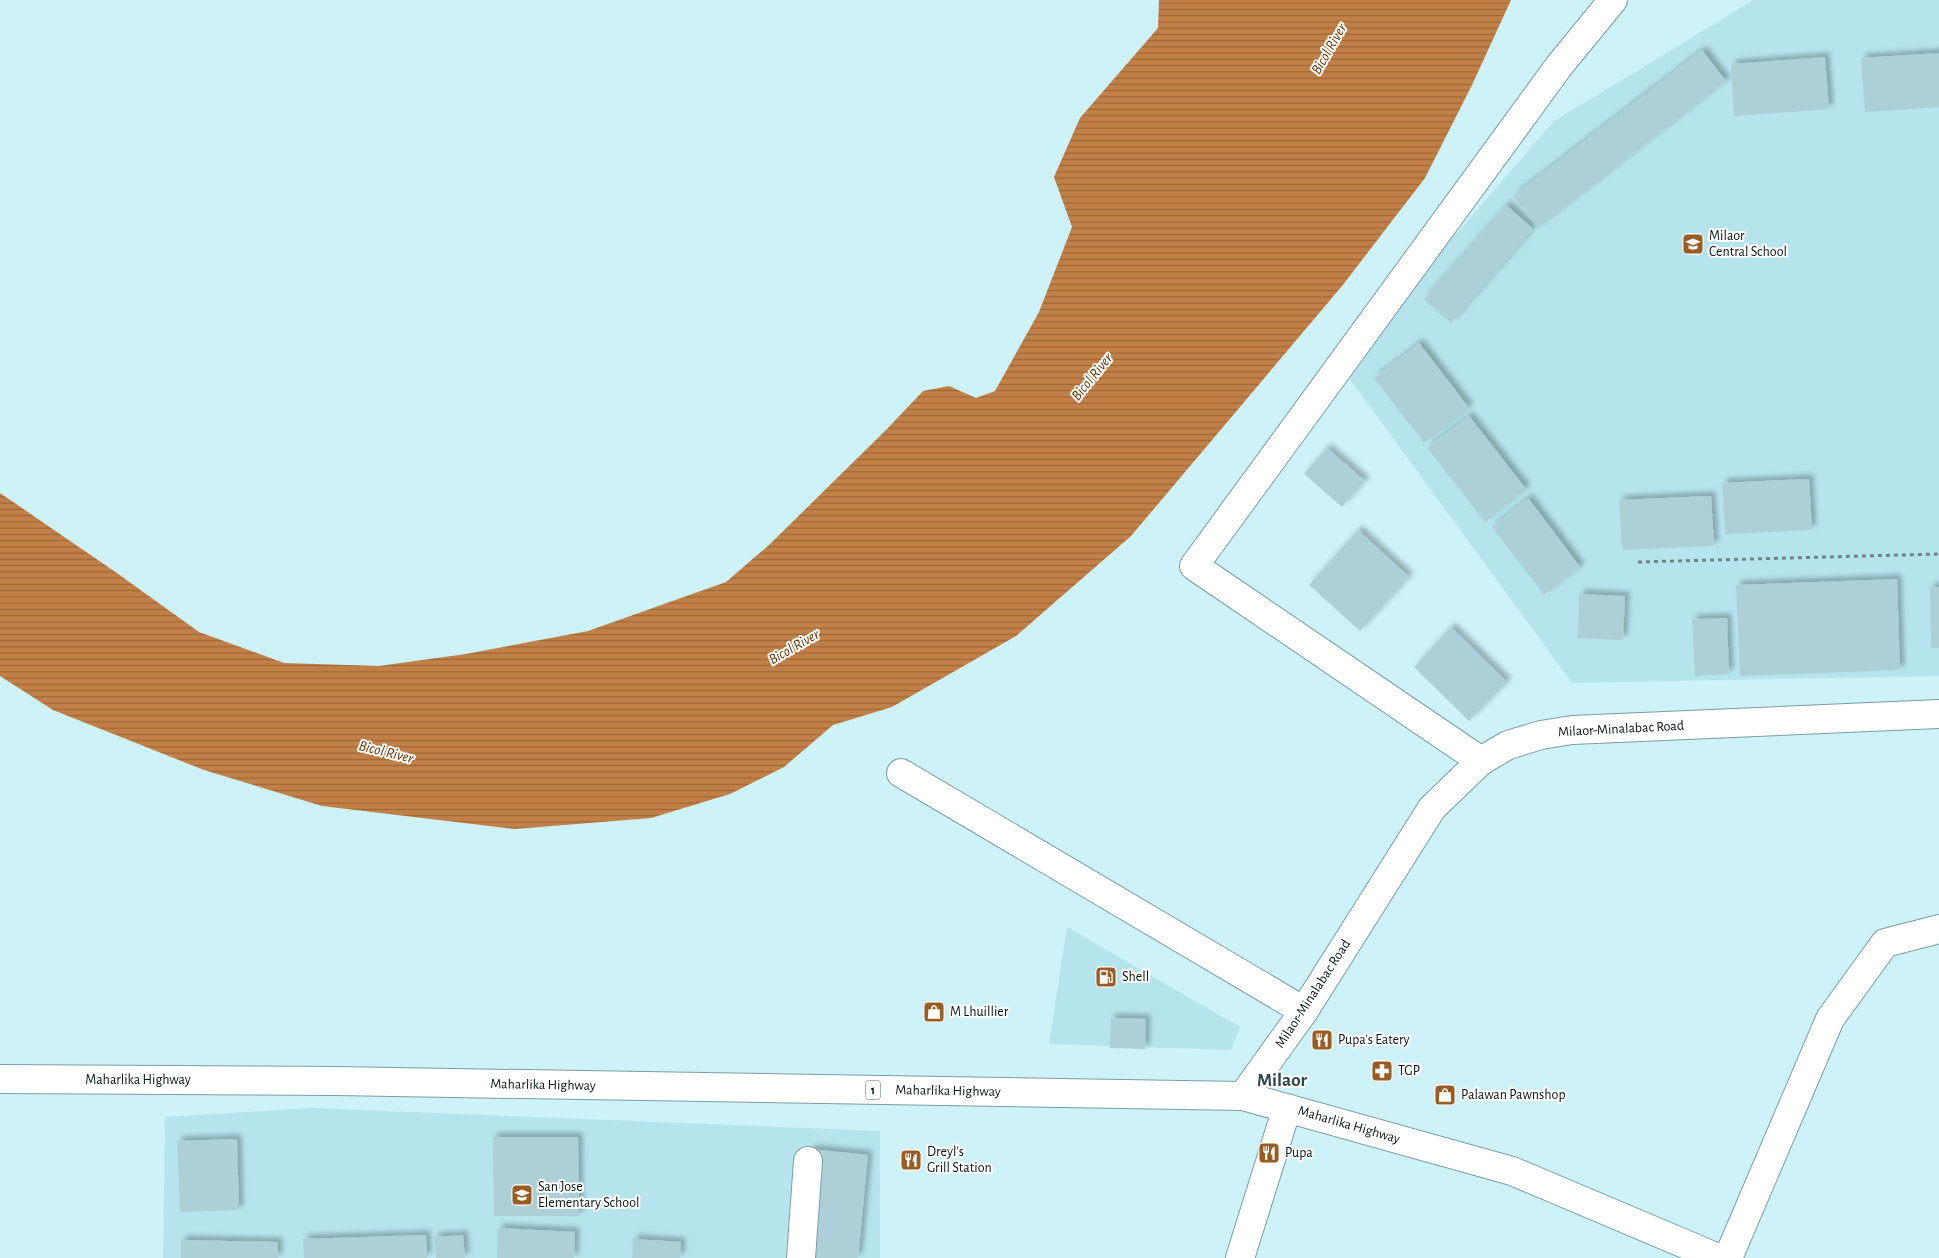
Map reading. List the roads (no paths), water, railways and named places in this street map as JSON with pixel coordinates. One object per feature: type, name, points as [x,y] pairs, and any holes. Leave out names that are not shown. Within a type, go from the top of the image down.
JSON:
[{"type":"main road","points":[[1481,761],[1194,566],[1553,74],[1613,0]]},
{"type":"main road","name":"Milaor-Minalabac Road","points":[[1243,1096],[1304,1011],[1432,808],[1481,761],[1508,745],[1541,735],[1572,730],[1939,714]]},
{"type":"main road","points":[[900,773],[1304,1011]]},
{"type":"main road","points":[[1728,1258],[1830,1018],[1885,943],[1939,928]]},
{"type":"main road","name":"Maharlika Highway","points":[[0,1079],[336,1081],[1243,1096],[1512,1171],[1718,1258]]},
{"type":"main road","points":[[1240,1258],[1287,1108]]},
{"type":"main road","points":[[800,1258],[808,1161]]},
{"type":"water","name":"Bicol River","points":[[1159,0],[1511,0],[1472,85],[1425,178],[1342,286],[1131,536],[1016,636],[892,707],[833,725],[784,767],[730,794],[651,818],[515,829],[322,806],[204,770],[53,710],[0,676],[0,493],[199,632],[284,663],[379,666],[466,654],[588,631],[726,582],[769,545],[923,391],[949,386],[976,398],[995,391],[1039,312],[1072,227],[1054,177],[1080,118],[1158,28]]},
{"type":"place","name":"Milaor Central School","points":[[1693,244]]},
{"type":"place","name":"Shell","points":[[1106,977]]},
{"type":"place","name":"M Lhuillier","points":[[934,1012]]},
{"type":"place","name":"Pupa's Eatery","points":[[1322,1040]]},
{"type":"place","name":"TGP","points":[[1382,1071]]},
{"type":"place","name":"Palawan Pawnshop","points":[[1445,1095]]},
{"type":"place","name":"Pupa","points":[[1269,1153]]},
{"type":"place","name":"Dreyl's Grill Station","points":[[911,1160]]},
{"type":"place","name":"San Jose Elementary School","points":[[522,1195]]},
{"type":"district","name":"Milaor","points":[[1282,1080]]}]
